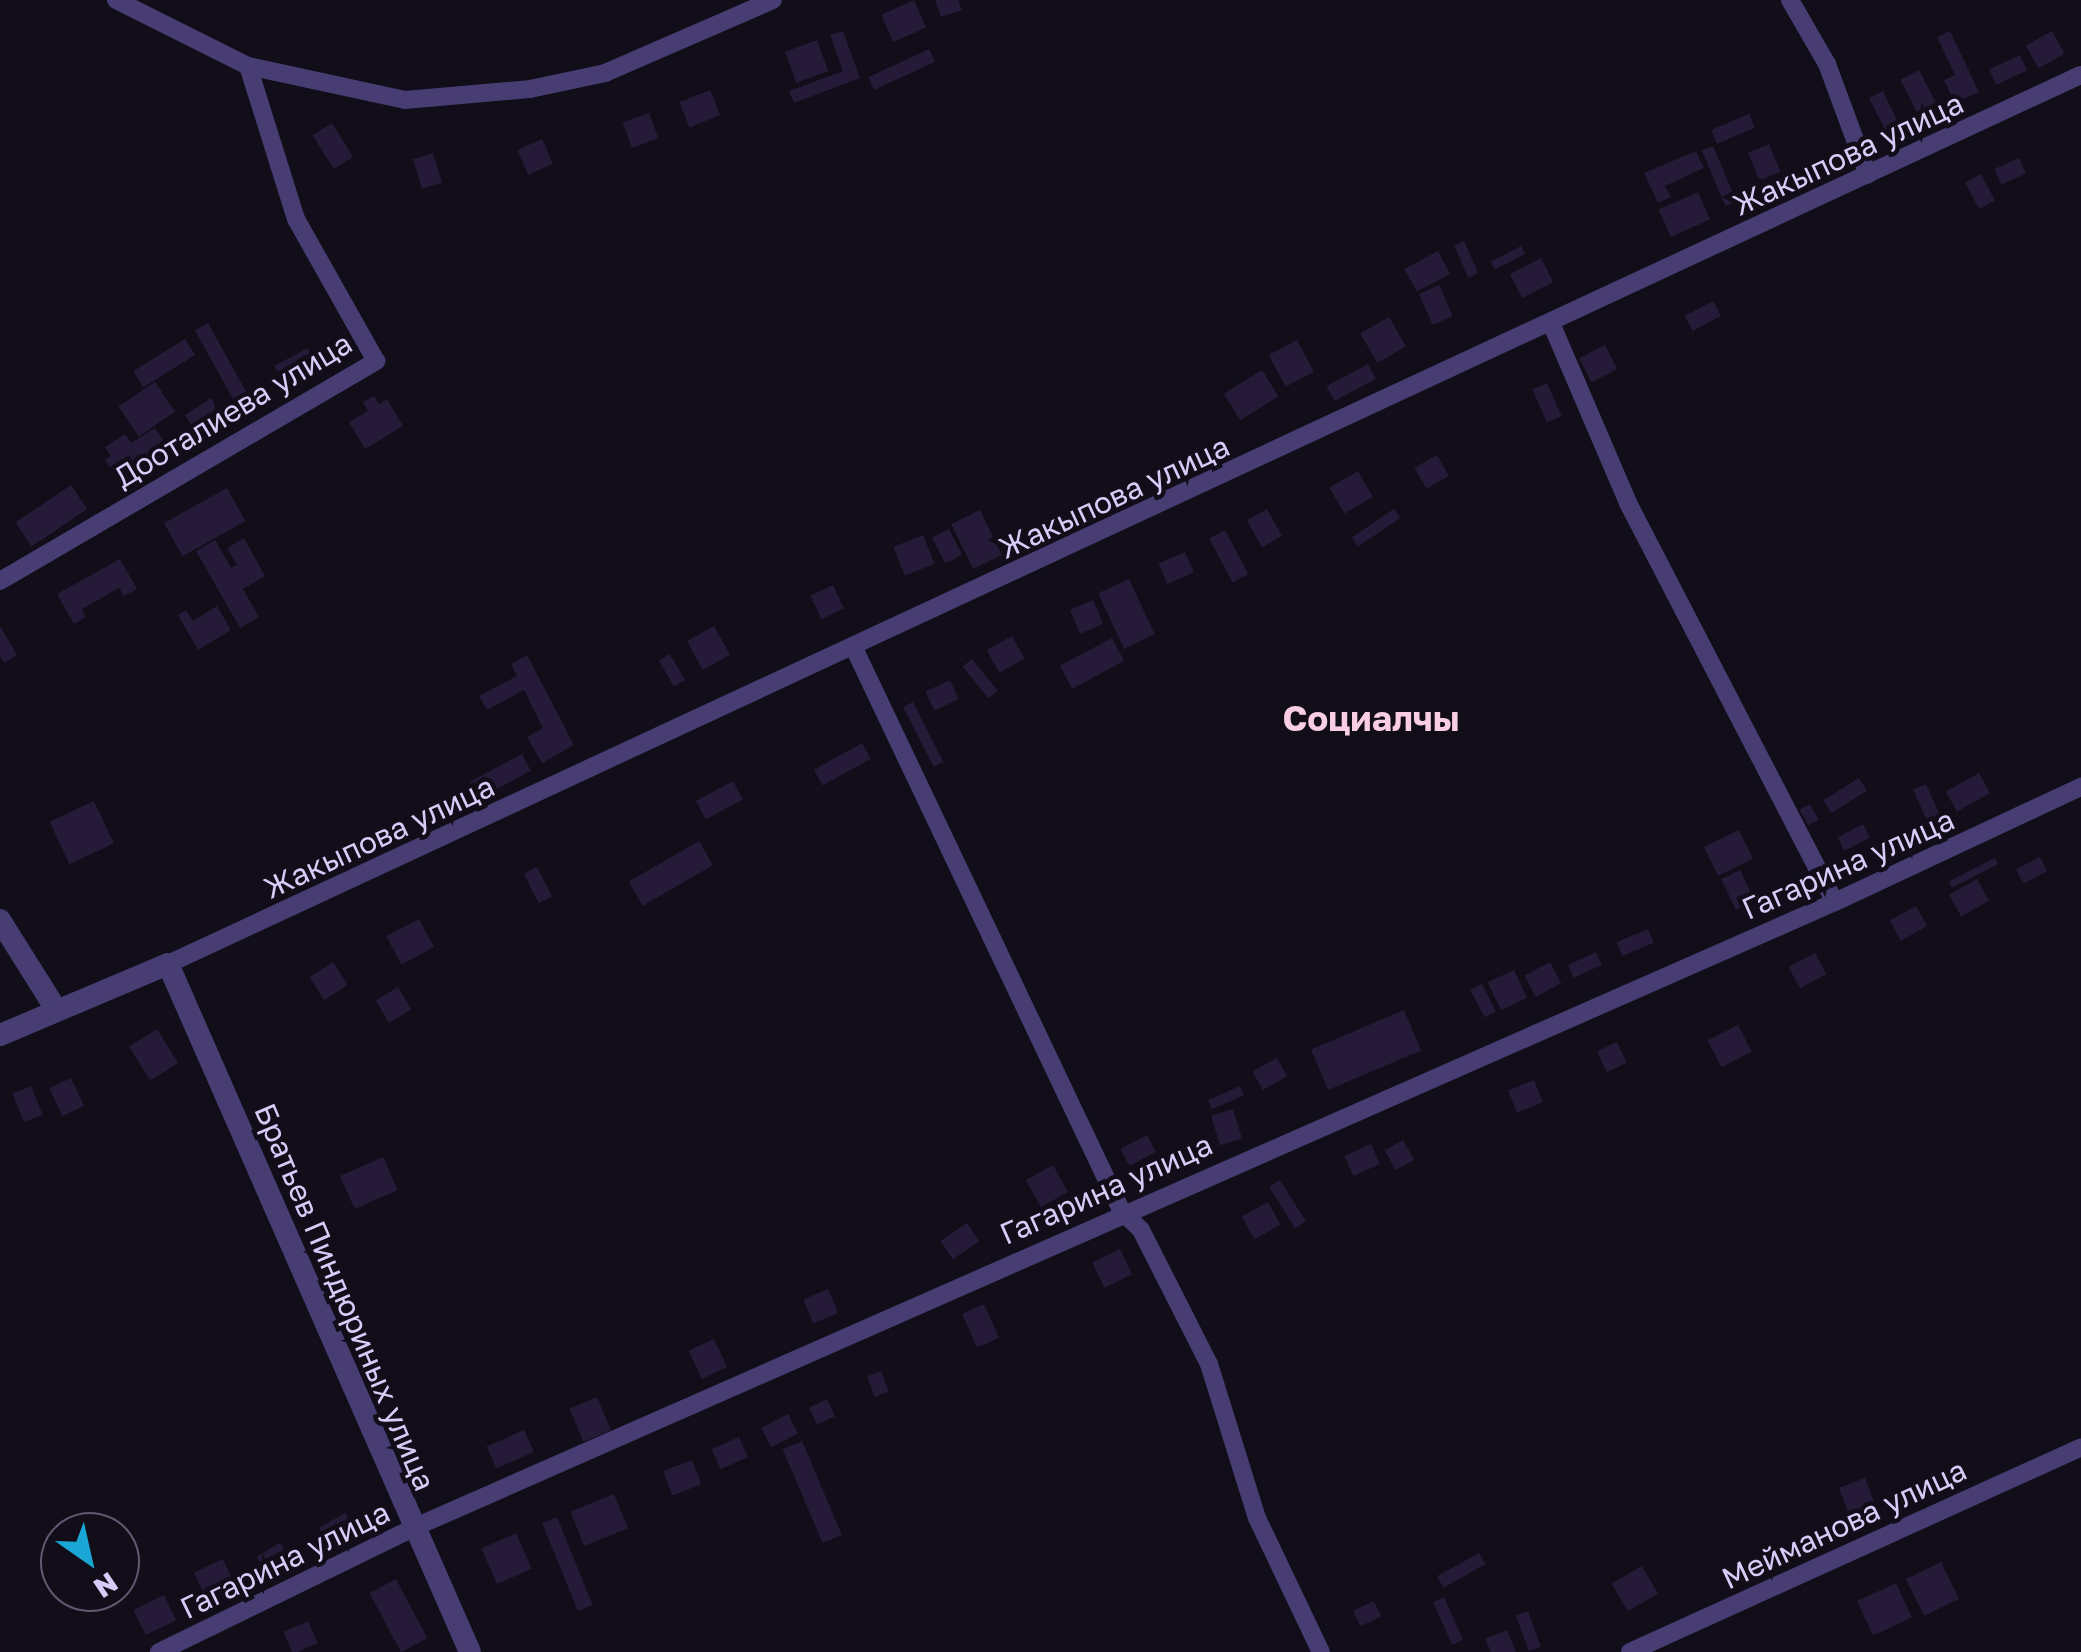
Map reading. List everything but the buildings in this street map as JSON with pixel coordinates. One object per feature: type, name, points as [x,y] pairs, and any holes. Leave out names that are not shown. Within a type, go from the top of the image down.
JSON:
[{"type":"street","points":[[116,0],[248,66],[405,100],[530,89],[605,73],[772,0]]},
{"type":"street","points":[[1790,0],[1826,64],[1868,175]]},
{"type":"street","name":"Дооталиева улица","points":[[0,581],[376,361],[296,220],[248,66]]},
{"type":"street","name":"Жакыпова улица","points":[[168,964],[2081,76]]},
{"type":"street","points":[[1551,323],[1628,503],[1835,902]]},
{"type":"street","points":[[854,648],[1122,1212],[1141,1230],[1210,1364],[1257,1518],[1321,1652]]},
{"type":"street","name":"Гагарина улица","points":[[159,1652],[413,1528],[1122,1212],[1835,902],[2081,788]]},
{"type":"street","points":[[0,920],[56,1012]]},
{"type":"street","points":[[0,1035],[168,964]]},
{"type":"street","name":"Братьев Пиндюриных улица","points":[[168,964],[470,1652]]},
{"type":"street","name":"Мейманова улица","points":[[1630,1652],[2081,1447]]},
{"type":"district","name":"Социалчы","points":[[1371,718]]}]
